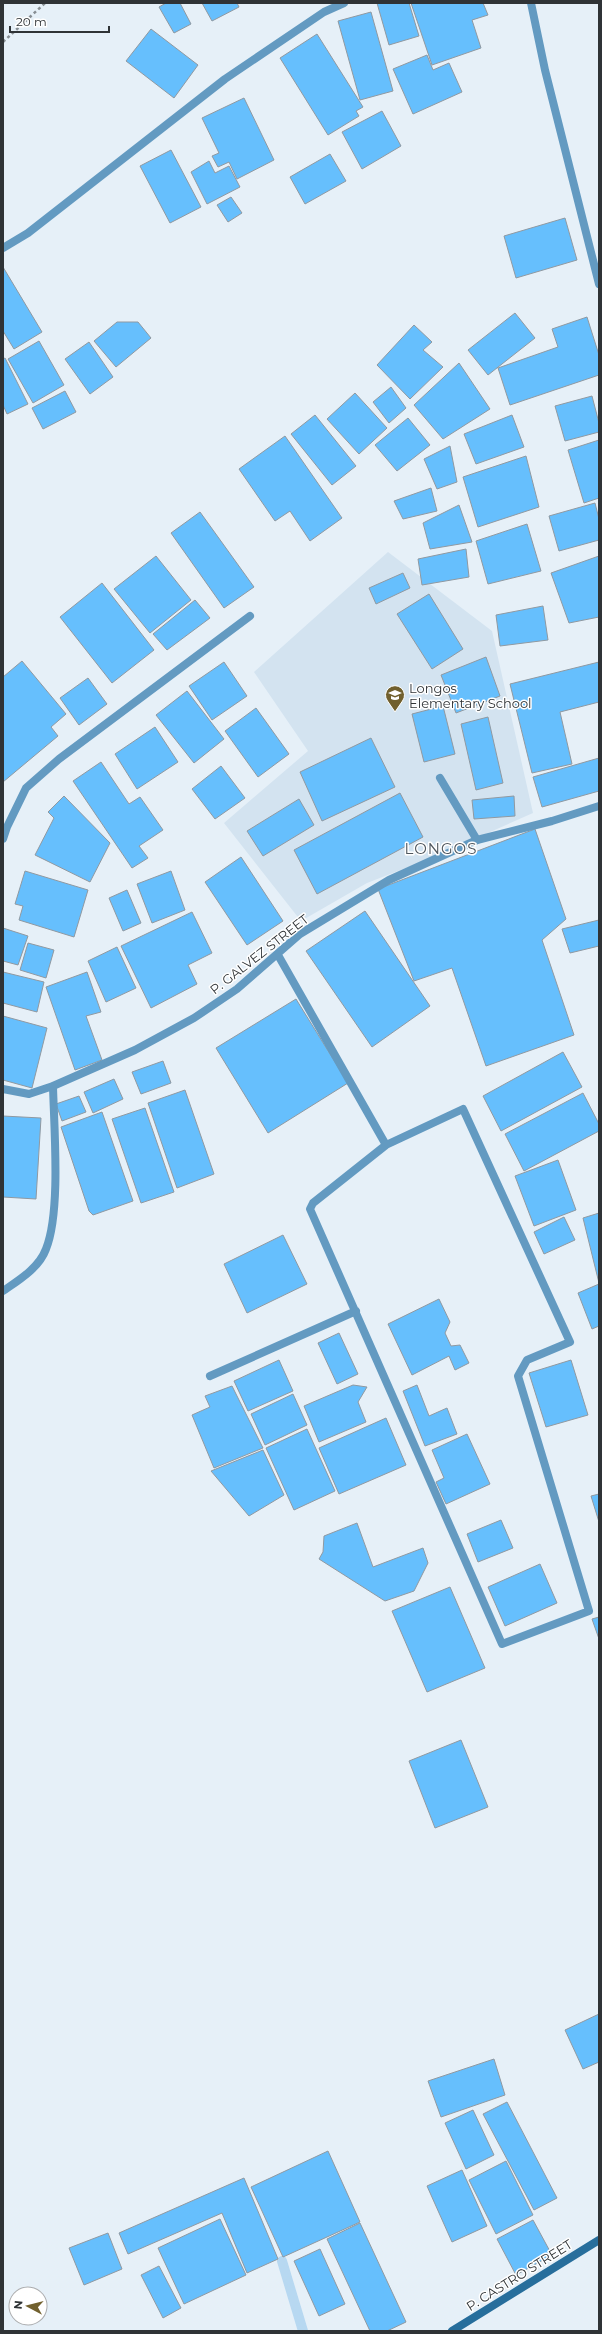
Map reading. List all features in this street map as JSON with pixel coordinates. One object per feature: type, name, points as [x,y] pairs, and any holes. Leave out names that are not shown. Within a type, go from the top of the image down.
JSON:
[{"type":"street","points":[[3,248],[28,233],[225,79],[324,12],[344,3]]},
{"type":"street","points":[[531,3],[545,70],[597,264],[599,284]]},
{"type":"street","points":[[3,839],[7,826],[26,788],[59,759],[250,616]]},
{"type":"street","points":[[440,778],[477,840]]},
{"type":"street","name":"P. GALVEZ STREET","points":[[3,1089],[29,1094],[53,1086],[135,1050],[194,1018],[237,989],[278,955],[300,934],[362,895],[477,840],[552,821],[599,806]]},
{"type":"street","points":[[278,955],[386,1145]]},
{"type":"street","points":[[3,1291],[39,1262],[47,1249],[54,1209],[53,1086]]},
{"type":"street","points":[[463,1109],[570,1342],[527,1360],[518,1376],[589,1611],[502,1644],[356,1311],[310,1209],[313,1203],[386,1145],[463,1109]]},
{"type":"street","points":[[210,1376],[356,1311]]},
{"type":"street","name":"P. CASTRO STREET","points":[[452,2331],[599,2240]]},
{"type":"path","points":[[3,42],[45,3]]},
{"type":"shaded area","name":"Longos Elementary School","points":[[388,552],[492,631],[533,813],[429,859],[367,883],[301,921],[224,823],[308,751],[254,672]]},
{"type":"building","points":[[166,3],[180,3],[191,24],[174,33],[159,7]]},
{"type":"building","points":[[202,3],[237,3],[239,7],[212,21]]},
{"type":"building","points":[[377,3],[409,3],[419,36],[389,45]]},
{"type":"building","points":[[411,3],[483,3],[488,15],[472,20],[481,48],[432,65]]},
{"type":"building","points":[[371,12],[393,91],[360,100],[338,21]]},
{"type":"building","points":[[151,29],[198,65],[174,98],[126,61]]},
{"type":"building","points":[[317,34],[363,107],[356,111],[359,116],[328,135],[280,58]]},
{"type":"building","points":[[427,55],[433,70],[449,63],[462,92],[413,114],[393,69]]},
{"type":"building","points":[[244,98],[274,160],[237,179],[229,162],[218,167],[212,156],[219,153],[202,118]]},
{"type":"building","points":[[382,111],[401,146],[362,169],[342,132]]},
{"type":"building","points":[[171,150],[201,207],[170,223],[140,166]]},
{"type":"building","points":[[330,154],[346,181],[305,204],[290,177]]},
{"type":"building","points":[[209,161],[215,173],[229,166],[240,187],[207,204],[191,172]]},
{"type":"building","points":[[231,197],[242,213],[228,222],[217,205]]},
{"type":"building","points":[[565,218],[577,260],[516,278],[504,236]]},
{"type":"building","points":[[3,267],[42,332],[14,349],[3,331]]},
{"type":"building","points":[[515,313],[535,338],[488,375],[468,350]]},
{"type":"building","points":[[587,317],[599,355],[599,375],[510,405],[498,368],[558,347],[552,329]]},
{"type":"building","points":[[117,322],[138,322],[151,338],[116,367],[94,341]]},
{"type":"building","points":[[414,325],[432,342],[423,350],[443,367],[410,399],[377,365]]},
{"type":"building","points":[[39,341],[64,385],[33,403],[8,359]]},
{"type":"building","points":[[89,342],[113,377],[90,394],[65,359]]},
{"type":"building","points":[[5,358],[28,404],[7,414],[3,405],[3,359]]},
{"type":"building","points":[[459,363],[490,409],[443,439],[414,405]]},
{"type":"building","points":[[391,387],[406,408],[389,423],[373,402]]},
{"type":"building","points":[[65,391],[76,412],[43,429],[32,408]]},
{"type":"building","points":[[355,393],[387,428],[359,454],[327,419]]},
{"type":"building","points":[[592,396],[599,423],[599,432],[565,441],[555,406]]},
{"type":"building","points":[[315,415],[356,466],[332,485],[291,434]]},
{"type":"building","points":[[512,415],[524,447],[476,464],[464,434]]},
{"type":"building","points":[[408,418],[430,445],[397,471],[375,445]]},
{"type":"building","points":[[285,436],[342,518],[310,541],[290,511],[275,521],[239,469]]},
{"type":"building","points":[[599,440],[599,498],[584,503],[568,450]]},
{"type":"building","points":[[450,446],[457,482],[437,489],[424,459]]},
{"type":"building","points":[[526,456],[539,507],[478,527],[463,477]]},
{"type":"building","points":[[431,488],[437,511],[403,519],[394,501]]},
{"type":"building","points":[[595,503],[599,519],[599,540],[559,551],[549,516]]},
{"type":"building","points":[[459,505],[472,542],[430,549],[423,523]]},
{"type":"building","points":[[200,512],[254,587],[224,608],[171,533]]},
{"type":"building","points":[[527,524],[541,571],[488,584],[476,541]]},
{"type":"building","points":[[466,549],[469,577],[422,585],[418,559]]},
{"type":"building","points":[[156,556],[191,600],[150,633],[114,589]]},
{"type":"building","points":[[599,556],[599,617],[569,623],[551,573]]},
{"type":"building","points":[[403,573],[410,588],[376,604],[369,588]]},
{"type":"building","points":[[102,583],[154,650],[112,683],[60,617]]},
{"type":"building","points":[[429,594],[463,649],[432,669],[397,614]]},
{"type":"building","points":[[195,600],[210,618],[167,650],[153,634]]},
{"type":"building","points":[[543,606],[548,640],[500,646],[496,615]]},
{"type":"building","points":[[486,657],[500,696],[456,713],[441,675]]},
{"type":"building","points":[[22,661],[66,714],[51,727],[58,736],[3,782],[3,677]]},
{"type":"building","points":[[224,662],[247,696],[212,720],[189,686]]},
{"type":"building","points":[[599,662],[599,702],[560,712],[572,764],[532,773],[510,684]]},
{"type":"building","points":[[88,678],[107,704],[79,725],[60,698]]},
{"type":"building","points":[[187,691],[224,739],[194,763],[156,715]]},
{"type":"building","points":[[443,706],[455,754],[424,762],[412,714]]},
{"type":"building","points":[[256,708],[289,754],[258,777],[225,731]]},
{"type":"building","points":[[488,717],[503,783],[476,790],[461,724]]},
{"type":"building","points":[[155,727],[178,762],[137,789],[115,754]]},
{"type":"building","points":[[371,738],[395,787],[322,821],[300,772]]},
{"type":"building","points":[[599,758],[599,791],[542,807],[533,777]]},
{"type":"building","points":[[101,762],[129,804],[140,797],[163,830],[139,846],[148,858],[132,868],[73,781]]},
{"type":"building","points":[[221,766],[245,798],[215,819],[192,789]]},
{"type":"building","points":[[400,793],[423,837],[317,894],[294,850]]},
{"type":"building","points":[[64,796],[110,843],[90,882],[35,855],[54,818],[48,812]]},
{"type":"building","points":[[514,796],[515,816],[474,819],[472,800]]},
{"type":"building","points":[[299,799],[314,825],[263,856],[247,831]]},
{"type":"building","points":[[535,829],[566,919],[542,940],[574,1035],[486,1066],[452,968],[414,981],[378,889]]},
{"type":"building","points":[[241,857],[283,921],[247,945],[205,882]]},
{"type":"building","points":[[25,871],[88,890],[74,937],[19,920],[23,906],[15,904]]},
{"type":"building","points":[[171,871],[185,910],[152,923],[137,884]]},
{"type":"building","points":[[127,890],[141,923],[123,931],[109,898]]},
{"type":"building","points":[[365,911],[430,1006],[372,1047],[306,951]]},
{"type":"building","points":[[192,912],[212,953],[188,965],[197,984],[151,1008],[121,946]]},
{"type":"building","points":[[599,920],[599,946],[570,953],[562,929]]},
{"type":"building","points":[[3,928],[28,936],[18,965],[3,961]]},
{"type":"building","points":[[28,943],[54,950],[46,978],[20,970]]},
{"type":"building","points":[[117,947],[136,988],[106,1002],[88,961]]},
{"type":"building","points":[[3,972],[44,982],[37,1012],[3,1003]]},
{"type":"building","points":[[87,972],[101,1012],[86,1016],[102,1060],[75,1070],[46,987]]},
{"type":"building","points":[[296,999],[348,1083],[268,1133],[216,1048]]},
{"type":"building","points":[[3,1016],[47,1028],[32,1088],[3,1080]]},
{"type":"building","points":[[563,1052],[582,1087],[501,1131],[483,1096]]},
{"type":"building","points":[[163,1061],[171,1083],[141,1094],[132,1072]]},
{"type":"building","points":[[114,1079],[123,1099],[93,1113],[84,1092]]},
{"type":"building","points":[[185,1090],[214,1174],[177,1188],[148,1103]]},
{"type":"building","points":[[583,1093],[599,1124],[599,1131],[524,1171],[505,1134]]},
{"type":"building","points":[[79,1096],[86,1112],[62,1121],[56,1104]]},
{"type":"building","points":[[145,1108],[174,1192],[141,1203],[112,1119]]},
{"type":"building","points":[[102,1112],[133,1201],[93,1215],[89,1211],[61,1127]]},
{"type":"building","points":[[3,1116],[41,1118],[36,1199],[3,1197]]},
{"type":"building","points":[[558,1160],[576,1210],[534,1226],[515,1176]]},
{"type":"building","points":[[599,1213],[599,1283],[583,1218]]},
{"type":"building","points":[[564,1217],[575,1240],[544,1254],[534,1232]]},
{"type":"building","points":[[283,1235],[307,1284],[247,1313],[224,1264]]},
{"type":"building","points":[[599,1284],[599,1326],[592,1329],[578,1293]]},
{"type":"building","points":[[439,1299],[450,1322],[445,1333],[451,1346],[460,1345],[469,1363],[455,1370],[449,1356],[412,1375],[388,1324]]},
{"type":"building","points":[[339,1333],[358,1374],[337,1384],[318,1343]]},
{"type":"building","points":[[279,1360],[293,1391],[248,1411],[234,1381]]},
{"type":"building","points":[[571,1360],[588,1415],[546,1427],[529,1373]]},
{"type":"building","points":[[353,1385],[367,1387],[358,1402],[366,1422],[319,1442],[304,1406]]},
{"type":"building","points":[[417,1385],[429,1416],[447,1408],[457,1434],[425,1446],[403,1391]]},
{"type":"building","points":[[232,1386],[263,1448],[214,1468],[192,1415],[210,1407],[205,1396]]},
{"type":"building","points":[[293,1394],[307,1425],[265,1445],[251,1414]]},
{"type":"building","points":[[386,1418],[406,1465],[339,1494],[319,1448]]},
{"type":"building","points":[[307,1429],[335,1491],[294,1510],[266,1448]]},
{"type":"building","points":[[467,1434],[490,1484],[446,1504],[436,1482],[444,1478],[432,1450]]},
{"type":"building","points":[[263,1450],[284,1495],[249,1516],[211,1471]]},
{"type":"building","points":[[599,1494],[599,1522],[591,1496]]},
{"type":"building","points":[[501,1520],[513,1548],[478,1562],[467,1534]]},
{"type":"building","points":[[357,1523],[373,1567],[423,1548],[428,1563],[414,1591],[385,1601],[319,1559],[323,1552],[324,1536]]},
{"type":"building","points":[[540,1564],[557,1603],[505,1626],[488,1587]]},
{"type":"building","points":[[450,1587],[485,1668],[427,1692],[392,1611]]},
{"type":"building","points":[[599,1617],[599,1639],[592,1619]]},
{"type":"building","points":[[461,1740],[488,1807],[435,1828],[409,1761]]},
{"type":"building","points":[[599,2014],[599,2062],[583,2069],[565,2030]]},
{"type":"building","points":[[494,2059],[505,2095],[441,2117],[428,2081]]},
{"type":"building","points":[[507,2102],[557,2198],[534,2210],[483,2114]]},
{"type":"building","points":[[473,2110],[494,2155],[466,2169],[445,2123]]},
{"type":"building","points":[[328,2151],[360,2222],[283,2257],[251,2187]]},
{"type":"building","points":[[506,2161],[533,2215],[496,2234],[469,2180]]},
{"type":"building","points":[[462,2170],[487,2226],[452,2242],[427,2186]]},
{"type":"building","points":[[244,2178],[278,2259],[247,2273],[222,2213],[128,2254],[119,2233]]},
{"type":"building","points":[[220,2219],[246,2275],[184,2304],[158,2248]]},
{"type":"building","points":[[533,2220],[552,2255],[516,2275],[497,2239]]},
{"type":"building","points":[[360,2223],[406,2322],[387,2331],[370,2331],[327,2239]]},
{"type":"building","points":[[108,2233],[122,2269],[84,2285],[69,2248]]},
{"type":"building","points":[[320,2249],[345,2304],[319,2316],[294,2261]]},
{"type":"building","points":[[159,2266],[181,2308],[163,2318],[141,2275]]},
{"type":"waterway","points":[[282,2261],[303,2331]]},
{"type":"place","name":"Longos Elementary School","points":[[395,712]]},
{"type":"district","name":"LONGOS","points":[[441,848]]}]
